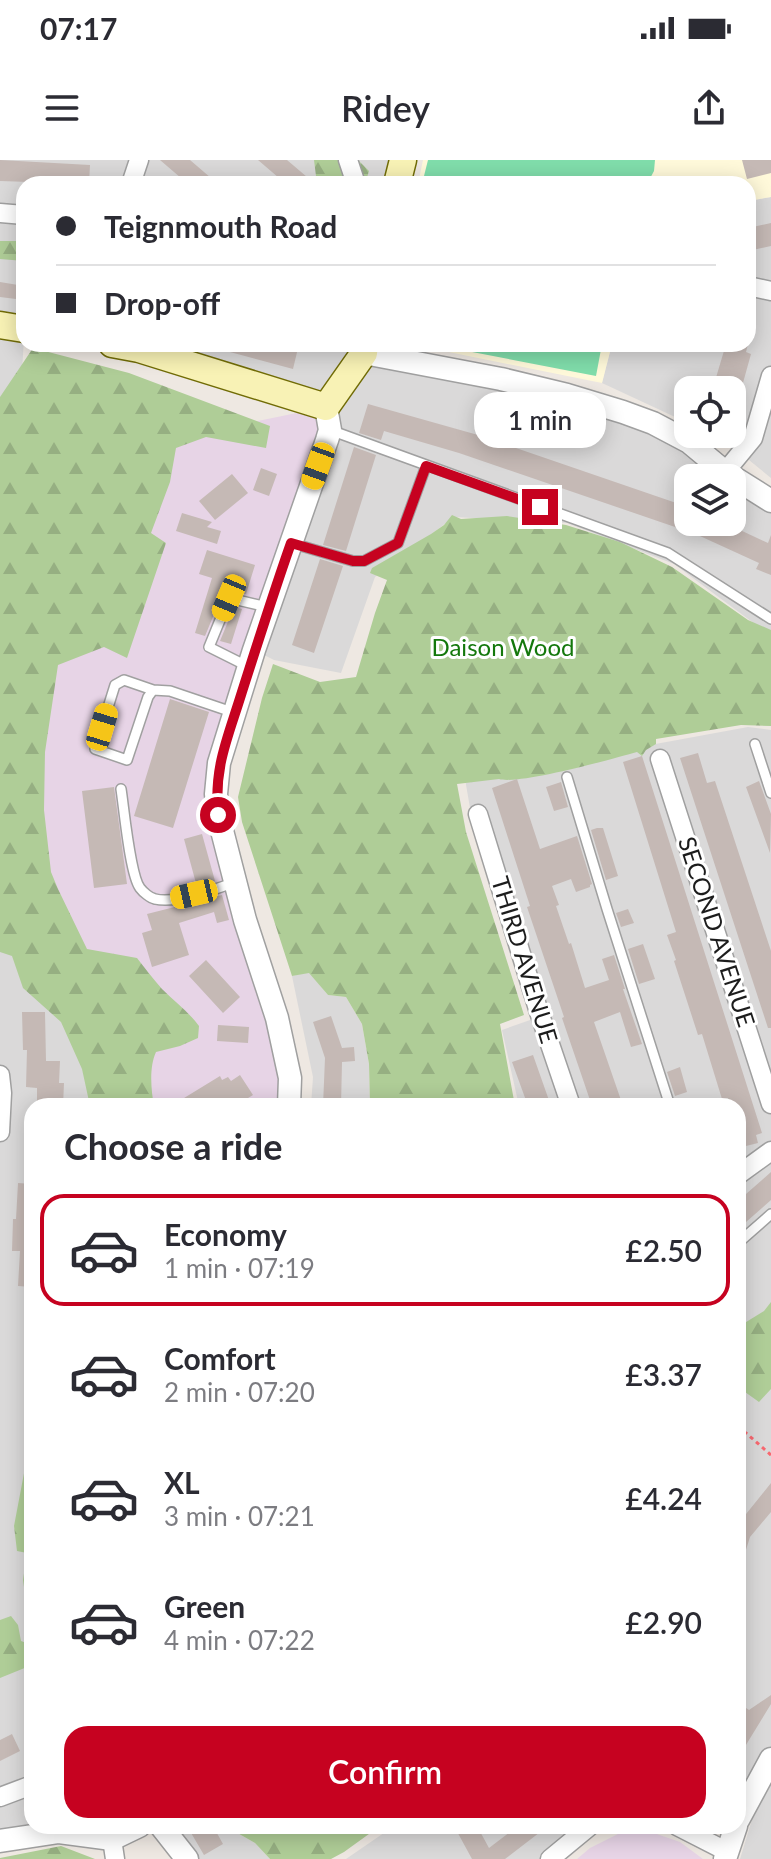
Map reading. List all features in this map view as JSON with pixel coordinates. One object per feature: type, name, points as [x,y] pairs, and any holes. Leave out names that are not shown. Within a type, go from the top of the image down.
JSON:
[{"type":"main road","points":[[147,352],[328,418],[363,352]]},
{"type":"street","points":[[379,352],[567,395],[623,412],[653,423],[689,442],[715,464]]},
{"type":"street","points":[[732,464],[753,438],[767,408],[771,376]]},
{"type":"street","points":[[289,1098],[290,1078],[277,1018],[245,920],[218,815],[216,794],[219,763],[328,418]]},
{"type":"street","points":[[746,485],[771,501]]},
{"type":"street","name":"SECOND AVENUE","points":[[660,759],[771,1104]]},
{"type":"street","name":"THIRD AVENUE","points":[[478,814],[568,1098]]},
{"type":"street","points":[[0,1075],[0,1132]]},
{"type":"street","points":[[746,1169],[771,1151]]},
{"type":"street","points":[[746,1805],[771,1759]]},
{"type":"street","points":[[0,1797],[24,1788]]},
{"type":"street","points":[[0,1841],[46,1834]]},
{"type":"street","points":[[65,1834],[113,1849],[130,1834]]},
{"type":"street","points":[[167,1834],[187,1859]]},
{"type":"street","points":[[550,1859],[580,1834]]},
{"type":"street","points":[[691,1834],[726,1855],[733,1834]]},
{"type":"lane","points":[[328,418],[426,466],[668,553],[771,619]]},
{"type":"lane","points":[[291,543],[353,561],[364,561],[398,543],[426,466]]},
{"type":"lane","points":[[249,667],[209,647],[229,598],[269,607]]},
{"type":"lane","points":[[153,690],[127,760],[95,749],[115,685],[124,680],[153,690],[170,691],[235,713]]},
{"type":"lane","points":[[755,744],[771,793]]},
{"type":"lane","points":[[567,777],[667,1098]]},
{"type":"lane","points":[[121,789],[138,886],[152,899],[173,899],[235,882]]},
{"type":"lane","points":[[746,1236],[771,1214]]},
{"type":"path","points":[[746,1433],[771,1455]]},
{"type":"shaded area","points":[[0,160],[403,160],[399,176],[16,176],[16,328],[0,325]]},
{"type":"shaded area","points":[[423,160],[771,160],[771,197],[756,200],[756,176],[420,176]]},
{"type":"shaded area","points":[[771,197],[771,478],[734,448],[746,448],[746,376],[674,376],[674,416],[602,383],[610,352],[756,352],[756,200]]},
{"type":"shaded area","points":[[0,333],[16,337],[16,352],[23,352],[20,403],[91,1098],[24,1098],[24,1834],[65,1834],[0,1841]]},
{"type":"shaded area","points":[[139,352],[396,352],[623,412],[674,443],[674,448],[683,448],[709,464],[674,464],[674,536],[746,536],[746,486],[771,501],[771,636],[674,564],[567,523],[454,517],[375,577],[341,673],[274,660],[254,650],[326,407]]},
{"type":"shaded area","points":[[449,352],[610,352],[602,383]]},
{"type":"shaded area","points":[[326,407],[216,794],[287,1098],[91,1098],[37,810],[52,657],[102,453]]},
{"type":"shaded area","points":[[748,727],[771,730],[771,1759],[746,1805],[746,1098],[517,1098],[502,1030],[533,1019],[473,825],[465,779]]},
{"type":"shaded area","points":[[309,972],[328,995],[346,997],[362,1024],[369,1064],[370,1098],[312,1098],[313,1077],[292,976]]},
{"type":"shaded area","points":[[771,1783],[771,1859],[740,1859],[754,1813]]},
{"type":"shaded area","points":[[181,1834],[239,1834],[255,1843],[270,1859],[198,1859]]},
{"type":"shaded area","points":[[382,1834],[580,1834],[550,1859],[346,1859]]},
{"type":"shaded area","points":[[618,1834],[657,1834],[680,1842],[703,1859],[577,1859],[590,1848]]},
{"type":"green space","points":[[314,160],[358,160],[369,171],[367,176],[316,176]]},
{"type":"green space","points":[[428,160],[655,160],[651,176],[424,176]]},
{"type":"green space","points":[[0,241],[16,241],[16,260],[0,259]]},
{"type":"green space","points":[[30,352],[48,352],[129,373],[270,426],[266,448],[206,437],[176,448],[170,482],[151,533],[166,543],[127,658],[104,647],[58,665],[45,752],[44,810],[51,872],[87,949],[137,958],[162,989],[199,1026],[198,1038],[156,1052],[152,1071],[153,1098],[88,1098],[82,1069],[61,1022],[23,988],[12,956],[0,952],[0,397]]},
{"type":"green space","points":[[472,352],[600,352],[596,376]]},
{"type":"green space","name":"Daison Wood","points":[[452,515],[461,519],[507,516],[566,525],[620,542],[672,567],[748,620],[771,630],[771,726],[741,725],[656,739],[656,744],[642,756],[637,752],[545,775],[457,784],[466,832],[524,1015],[500,1024],[514,1098],[370,1098],[369,1064],[362,1024],[346,997],[328,995],[309,973],[292,976],[242,822],[238,797],[273,664],[320,682],[356,677],[387,580],[370,573],[372,568],[444,525]]},
{"type":"green space","points":[[771,1302],[771,1389],[759,1402],[746,1393],[746,1322],[764,1311]]},
{"type":"green space","points":[[24,1473],[24,1552],[17,1551],[14,1526]]},
{"type":"green space","points":[[11,1616],[18,1625],[21,1641],[24,1642],[24,1668],[0,1678],[0,1620]]},
{"type":"green space","points":[[239,1834],[369,1834],[331,1859],[270,1859],[255,1843]]},
{"type":"green space","points":[[61,1846],[95,1859],[0,1859],[0,1858]]},
{"type":"building","points":[[0,160],[90,165],[89,176],[16,176],[16,182],[0,181]]},
{"type":"building","points":[[160,160],[190,160],[209,176],[179,176]]},
{"type":"building","points":[[258,160],[287,160],[306,176],[277,176]]},
{"type":"building","points":[[742,160],[771,160],[771,173],[746,176]]},
{"type":"building","points":[[771,223],[771,246],[756,249],[756,226]]},
{"type":"building","points":[[0,282],[16,285],[16,299],[0,297]]},
{"type":"building","points":[[230,352],[297,352],[293,369]]},
{"type":"building","points":[[724,352],[751,354],[745,376],[716,376]]},
{"type":"building","points":[[368,404],[478,435],[674,502],[674,527],[459,453],[384,431],[381,440],[359,433]]},
{"type":"building","points":[[354,447],[376,455],[346,551],[323,545]]},
{"type":"building","points":[[261,468],[277,474],[269,496],[253,490]]},
{"type":"building","points":[[232,474],[248,493],[215,520],[199,501]]},
{"type":"building","points":[[182,513],[212,522],[207,527],[221,531],[217,544],[176,531]]},
{"type":"building","points":[[746,533],[768,543],[771,535],[771,575],[756,569],[759,563],[700,536],[746,536]]},
{"type":"building","points":[[207,550],[255,565],[246,594],[228,591],[222,595],[205,636],[195,633],[212,578],[199,574]]},
{"type":"building","points":[[320,559],[343,566],[314,653],[292,645]]},
{"type":"building","points":[[234,607],[242,609],[231,644],[220,641]]},
{"type":"building","points":[[170,699],[209,712],[173,828],[134,816]]},
{"type":"building","points":[[698,753],[707,783],[715,781],[771,951],[771,1028],[768,1028],[680,758]]},
{"type":"building","points":[[642,756],[762,1133],[756,1135],[758,1143],[746,1146],[746,1098],[722,1098],[702,1034],[698,1035],[667,935],[676,932],[623,762]]},
{"type":"building","points":[[517,779],[540,849],[577,836],[592,884],[576,892],[571,879],[552,886],[585,988],[609,980],[602,959],[614,955],[625,989],[642,1044],[631,1047],[620,1012],[594,1022],[620,1098],[589,1098],[492,788]]},
{"type":"building","points":[[759,781],[771,814],[770,853],[746,787]]},
{"type":"building","points":[[561,782],[568,807],[554,811],[546,787]]},
{"type":"building","points":[[114,787],[127,884],[94,888],[82,791]]},
{"type":"building","points":[[603,828],[618,876],[606,880],[591,830]]},
{"type":"building","points":[[202,834],[215,881],[197,887],[184,839]]},
{"type":"building","points":[[222,895],[229,920],[217,923],[214,912],[179,923],[189,955],[152,967],[142,933],[152,930],[147,914]]},
{"type":"building","points":[[628,909],[634,923],[621,927],[616,913]]},
{"type":"building","points":[[643,944],[655,979],[639,984],[628,949]]},
{"type":"building","points":[[206,960],[240,997],[223,1013],[189,976]]},
{"type":"building","points":[[22,1012],[45,1012],[46,1061],[60,1061],[59,1083],[64,1083],[63,1098],[37,1098],[37,1088],[26,1087],[27,1050],[23,1050]]},
{"type":"building","points":[[331,1016],[342,1048],[354,1047],[355,1061],[342,1062],[341,1098],[323,1098],[325,1058],[313,1022]]},
{"type":"building","points":[[218,1025],[249,1027],[248,1043],[217,1041]]},
{"type":"building","points":[[533,1055],[548,1098],[525,1098],[512,1062]]},
{"type":"building","points":[[680,1067],[687,1092],[675,1096],[667,1072]]},
{"type":"building","points":[[240,1075],[253,1095],[248,1098],[184,1098],[220,1076],[222,1080],[228,1077],[231,1081]]},
{"type":"building","points":[[771,1172],[771,1200],[746,1222],[746,1194]]},
{"type":"building","points":[[18,1183],[24,1183],[24,1286],[18,1286],[20,1251],[12,1251],[13,1219],[16,1219]]},
{"type":"building","points":[[771,1483],[771,1512],[750,1537],[746,1550],[746,1514]]},
{"type":"building","points":[[771,1695],[771,1704],[746,1745],[746,1708],[749,1710]]},
{"type":"building","points":[[12,1734],[20,1751],[0,1761],[0,1740]]},
{"type":"building","points":[[192,1834],[217,1834],[223,1844],[204,1855]]},
{"type":"building","points":[[458,1834],[481,1834],[489,1848],[507,1834],[538,1834],[505,1859],[472,1859]]},
{"type":"route","points":[[218,815],[216,794],[219,763],[291,543],[353,561],[364,561],[398,543],[426,466],[540,507]]}]
